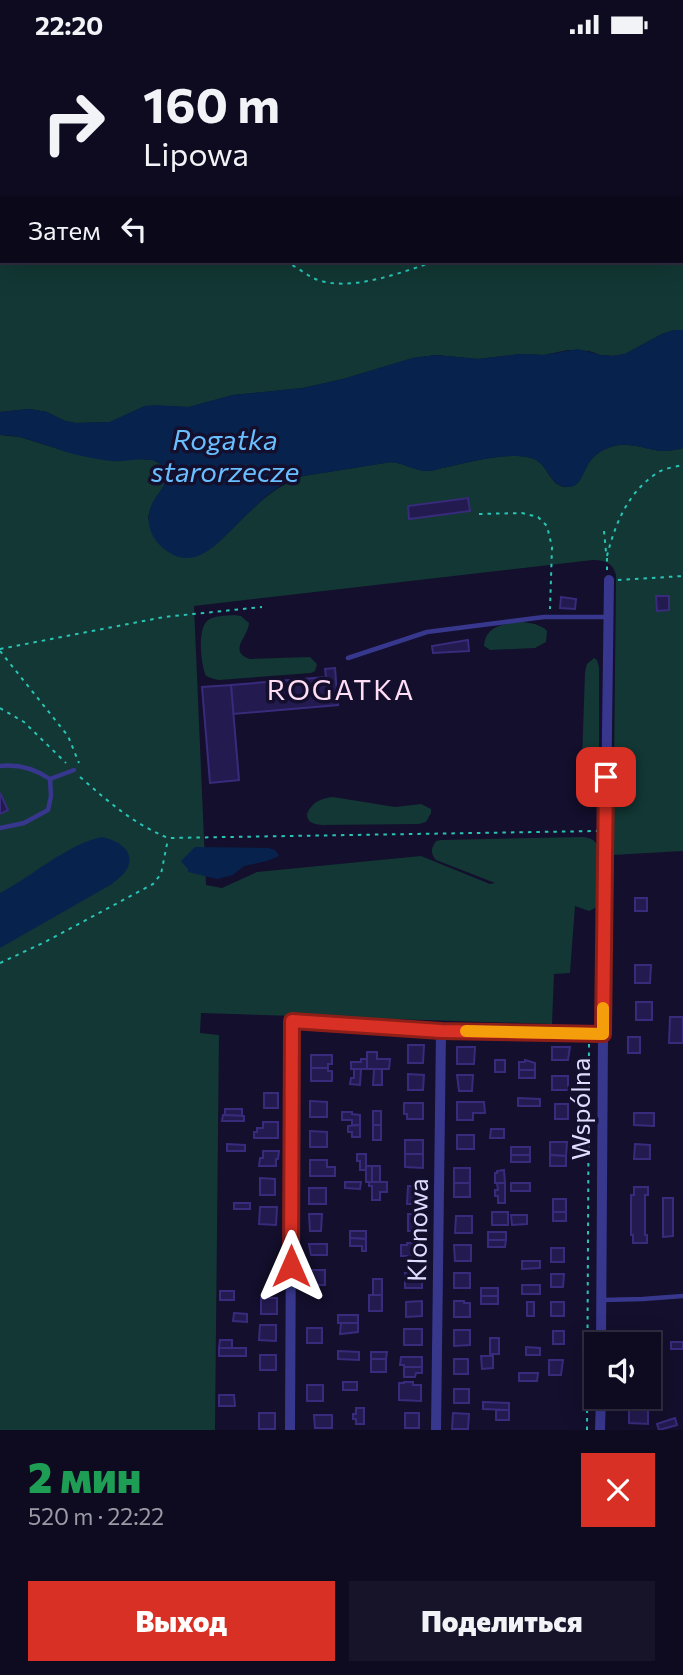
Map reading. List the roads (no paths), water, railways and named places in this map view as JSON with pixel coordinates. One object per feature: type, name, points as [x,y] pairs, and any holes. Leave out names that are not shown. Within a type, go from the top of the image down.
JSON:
[{"type":"street","name":"Wspólna","points":[[601,1332],[609,580]]},
{"type":"street","points":[[290,1430],[292,1021],[441,1031],[603,1034]]},
{"type":"street","name":"Klonowa","points":[[436,1430],[441,1031]]},
{"type":"street","points":[[600,1430],[601,1409]]},
{"type":"lane","points":[[348,658],[426,632],[550,617],[608,617]]},
{"type":"lane","points":[[0,766],[11,765],[38,771],[50,779]]},
{"type":"lane","points":[[50,779],[77,769]]},
{"type":"lane","points":[[0,828],[24,823],[48,810],[50,779]]},
{"type":"lane","points":[[601,1300],[683,1296]]},
{"type":"water","name":"Rogatka starorzecze","points":[[674,330],[683,330],[683,448],[662,451],[621,445],[608,448],[593,458],[582,478],[572,487],[561,486],[553,480],[536,460],[514,456],[484,459],[430,471],[391,462],[303,476],[271,492],[213,547],[194,557],[174,555],[159,544],[152,533],[149,524],[150,509],[167,477],[159,463],[145,459],[112,461],[92,458],[23,438],[0,435],[0,412],[29,409],[47,412],[76,423],[110,422],[145,406],[189,407],[233,395],[303,388],[413,358],[436,355],[478,359],[521,354],[544,355],[578,349],[601,355],[625,354]]},
{"type":"water","points":[[102,837],[113,840],[127,850],[128,867],[123,874],[112,884],[0,948],[0,893],[63,853],[89,840]]},
{"type":"water","points":[[195,847],[268,848],[275,850],[279,856],[244,866],[233,875],[217,879],[188,872],[181,861]]},
{"type":"district","name":"ROGATKA","points":[[341,690]]}]
